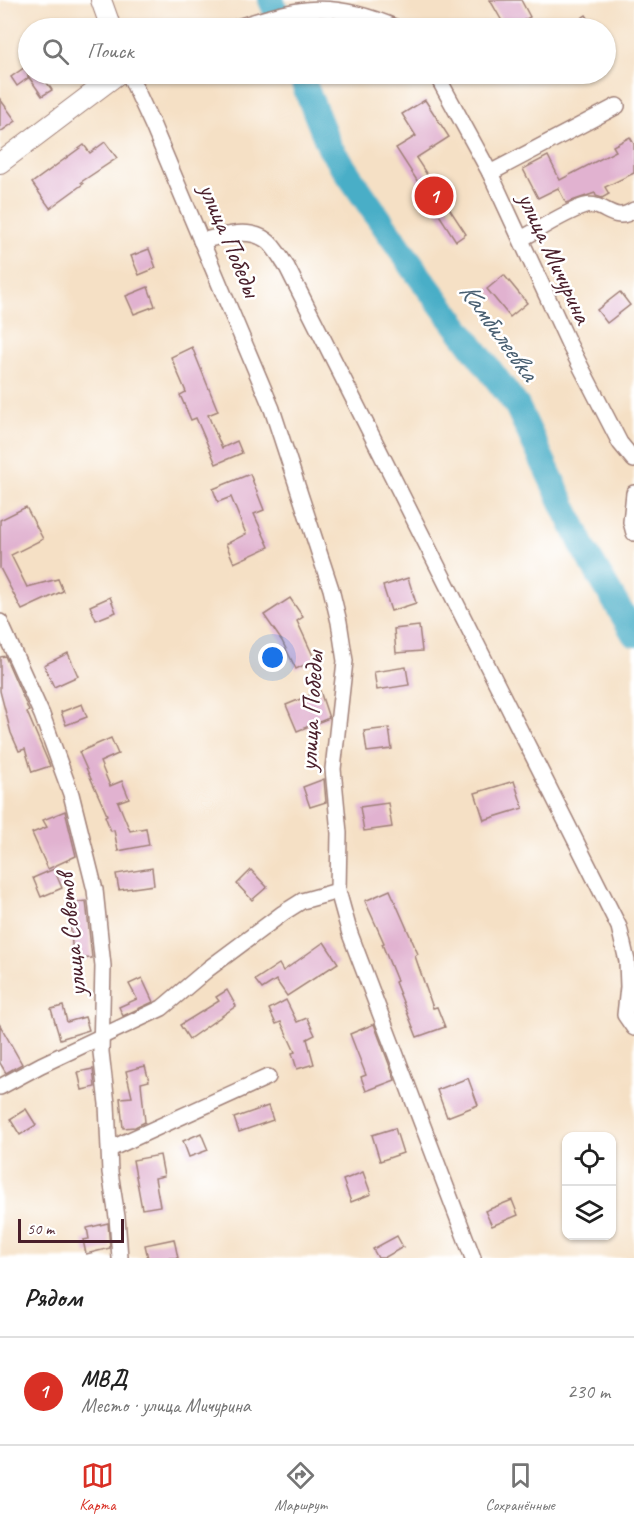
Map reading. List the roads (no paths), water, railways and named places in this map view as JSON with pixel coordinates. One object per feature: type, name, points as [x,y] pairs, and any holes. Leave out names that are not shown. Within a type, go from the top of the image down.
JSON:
[{"type":"main road","points":[[100,0],[107,18]]},
{"type":"main road","points":[[0,163],[105,84]]},
{"type":"street","points":[[265,18],[298,7],[323,2],[341,2],[380,18]]},
{"type":"street","name":"улица Победы","points":[[133,84],[272,409],[331,589],[345,661],[333,769],[339,833],[338,891],[354,945],[473,1258]]},
{"type":"street","name":"улица Мичурина","points":[[441,84],[490,173],[569,344],[620,443],[634,460]]},
{"type":"street","points":[[490,173],[617,106]]},
{"type":"street","points":[[521,239],[586,206],[599,207],[619,216],[628,215],[634,210]]},
{"type":"street","points":[[201,241],[233,234],[253,234],[267,241],[287,267],[619,927],[627,961],[628,987],[625,1015],[634,1028]]},
{"type":"street","points":[[634,493],[631,522],[634,533]]},
{"type":"street","name":"улица Советов","points":[[0,622],[42,715],[71,794],[95,890],[103,966],[104,1005],[101,1036],[110,1172],[120,1258]]},
{"type":"street","points":[[0,1087],[41,1065],[162,1008],[208,969],[292,907],[302,901],[338,891]]},
{"type":"street","points":[[110,1149],[268,1077]]},
{"type":"waterway","name":"Камбилеевка","points":[[271,0],[279,18]]},
{"type":"waterway","name":"Камбилеевка","points":[[304,84],[330,148],[417,273],[517,406],[585,551],[634,634]]},
{"type":"place","name":"МВД","points":[[434,196]]}]
